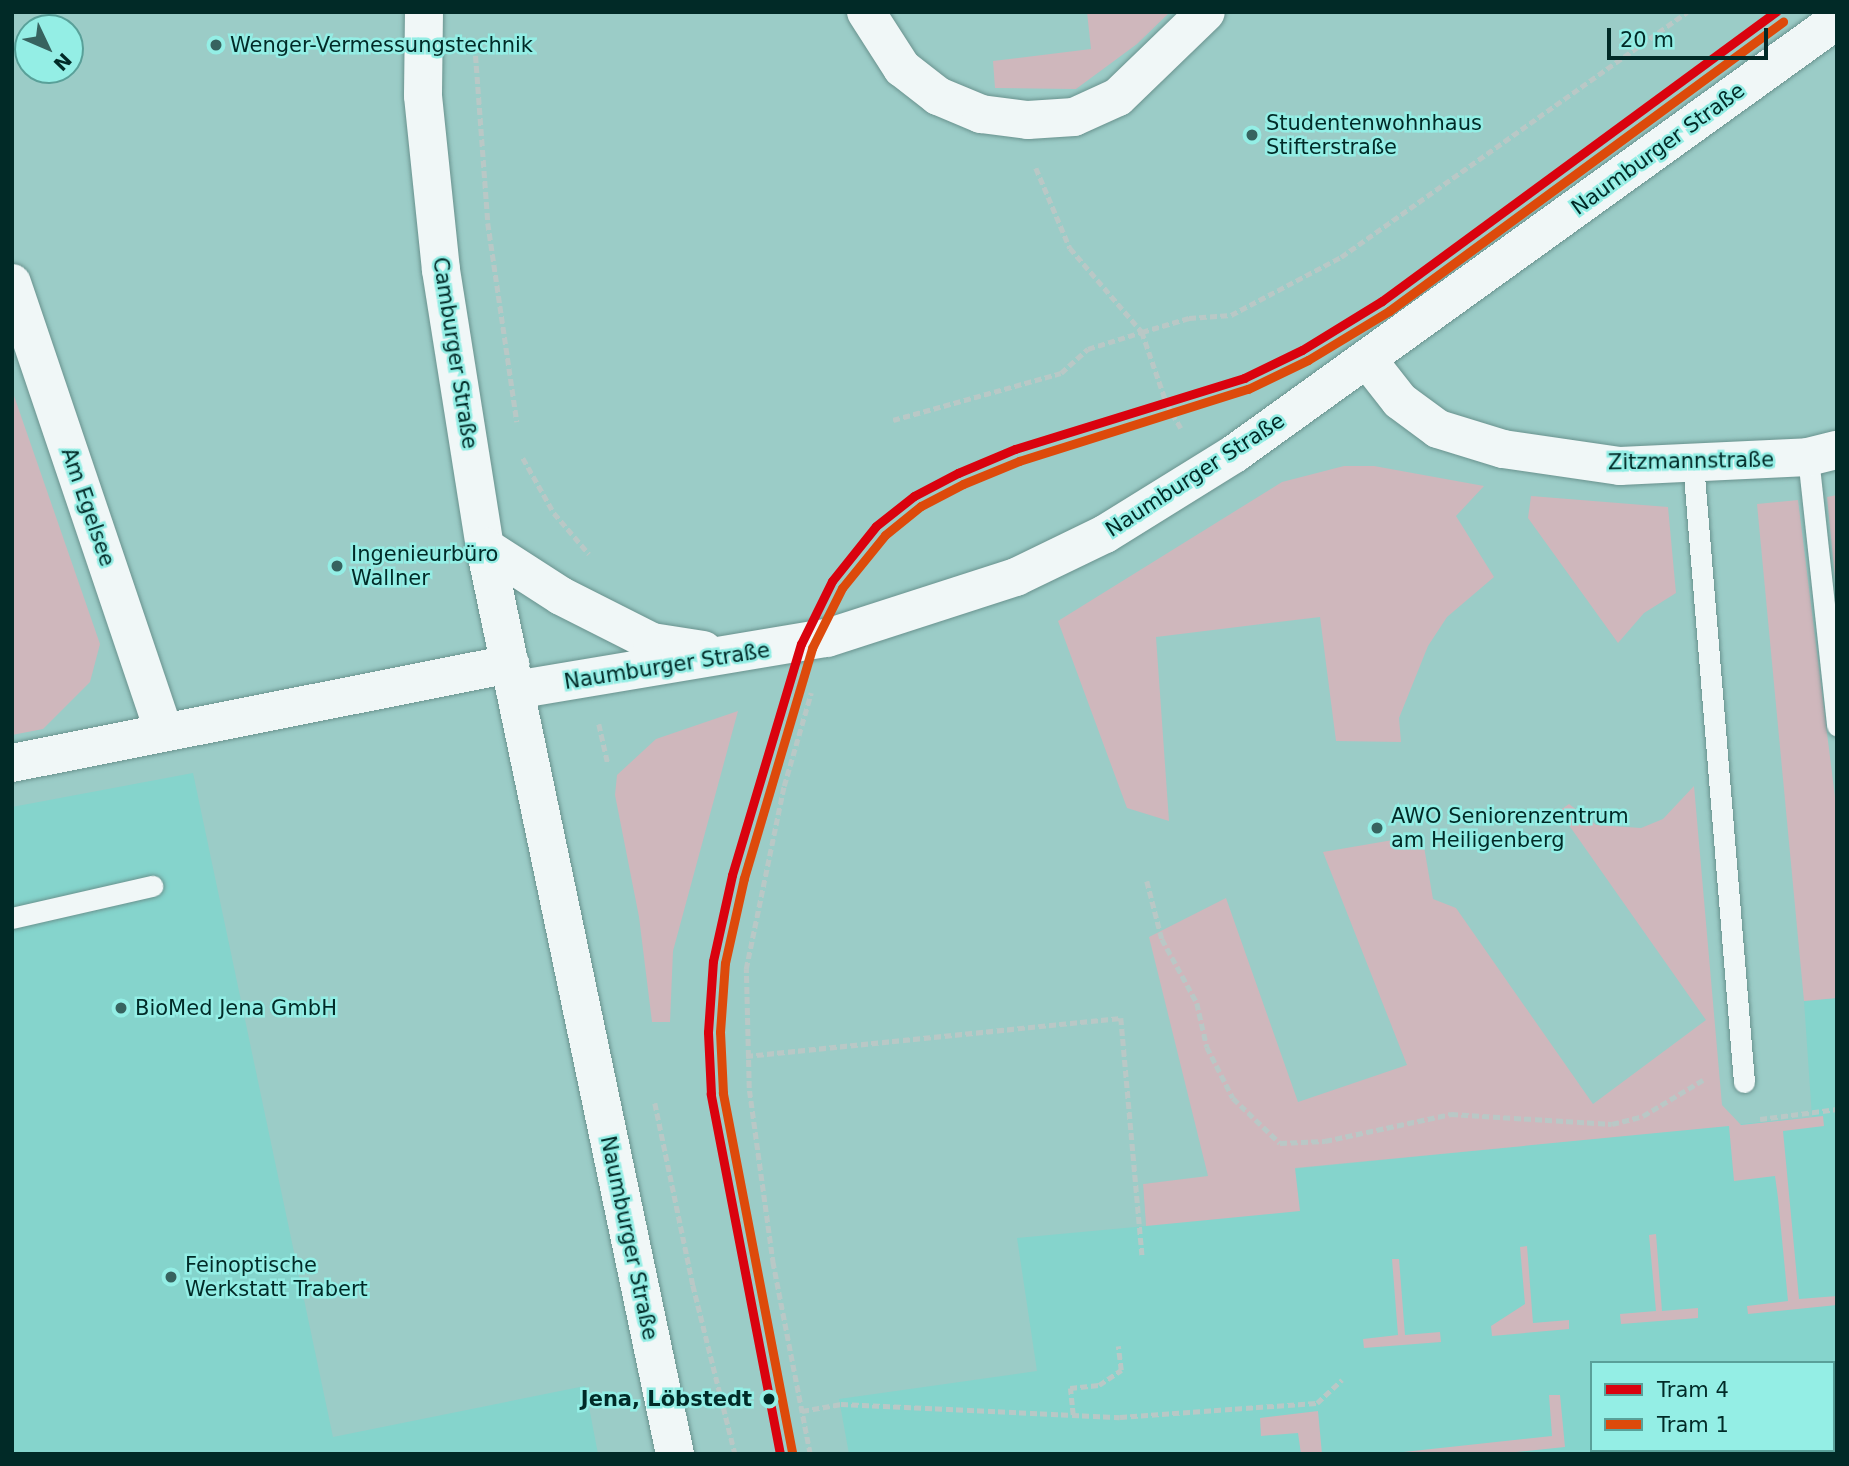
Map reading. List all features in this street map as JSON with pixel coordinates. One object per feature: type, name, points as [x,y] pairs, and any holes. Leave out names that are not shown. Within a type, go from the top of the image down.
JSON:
[{"type":"street","name":"Camburger Straße","points":[[424,12],[423,96],[442,270],[485,547],[513,677]]},
{"type":"street","points":[[866,12],[902,68],[938,96],[981,114],[1028,120],[1074,117],[1118,97],[1206,12]]},
{"type":"street","name":"Naumburger Straße","points":[[675,1454],[513,677],[736,655],[827,638],[1016,577],[1105,534],[1234,454],[1837,20]]},
{"type":"street","name":"Am Egelsee","points":[[12,283],[163,730]]},
{"type":"street","name":"Zitzmannstraße","points":[[1367,359],[1400,401],[1451,433],[1503,449],[1620,466],[1823,454]]},
{"type":"street","points":[[485,547],[561,596],[652,642],[736,655]]},
{"type":"street","points":[[12,763],[163,730],[513,677]]},
{"type":"lane","points":[[1823,454],[1837,725]]},
{"type":"lane","points":[[1693,463],[1744,1082]]},
{"type":"lane","points":[[12,918],[152,887]]},
{"type":"path","points":[[893,420],[1061,373],[1088,349],[1142,332],[1189,318],[1231,315],[1341,257],[1687,12]]},
{"type":"path","points":[[474,39],[488,223],[519,434]]},
{"type":"path","points":[[1032,160],[1070,248],[1142,332],[1179,428],[1192,429]]},
{"type":"path","points":[[521,447],[523,460],[554,513],[592,556]]},
{"type":"path","points":[[810,1454],[773,1264],[746,1056],[746,969],[784,786],[811,693]]},
{"type":"path","points":[[1147,881],[1162,939],[1197,1003],[1207,1046],[1233,1098],[1280,1143],[1325,1141],[1451,1114],[1612,1124],[1643,1116],[1670,1103],[1741,1048]]},
{"type":"path","points":[[746,1056],[1121,1018],[1142,1255]]},
{"type":"path","points":[[1744,1082],[1745,1121],[1837,1109]]},
{"type":"path","points":[[655,1103],[693,1285],[735,1454]]},
{"type":"path","points":[[1073,1415],[1070,1388],[1099,1385],[1121,1370],[1118,1346]]},
{"type":"path","points":[[802,1411],[841,1404],[1120,1417],[1317,1403],[1342,1380]]},
{"type":"shaded area","points":[[1087,12],[1170,12],[1137,44],[1076,89],[995,88],[993,61],[1091,49]]},
{"type":"shaded area","points":[[12,390],[100,644],[90,682],[43,729],[12,735]]},
{"type":"shaded area","points":[[1344,466],[1374,466],[1484,486],[1456,516],[1494,577],[1447,617],[1428,646],[1399,718],[1401,742],[1336,741],[1320,617],[1156,637],[1169,821],[1127,808],[1058,621],[1282,482]]},
{"type":"shaded area","points":[[1837,495],[1837,600],[1827,497]]},
{"type":"shaded area","points":[[1531,496],[1668,507],[1676,593],[1644,613],[1618,643],[1528,518]]},
{"type":"shaded area","points":[[1798,500],[1837,813],[1837,998],[1804,1001],[1757,504]]},
{"type":"shaded area","points":[[738,711],[673,951],[670,1022],[652,1022],[639,917],[615,795],[617,775],[656,739]]},
{"type":"shaded area","points":[[193,773],[333,1437],[585,1386],[598,1454],[12,1454],[12,807]]},
{"type":"shaded area","points":[[1694,786],[1722,1105],[1741,1125],[1823,1116],[1824,1126],[1783,1131],[1799,1299],[1837,1296],[1837,1305],[1748,1314],[1747,1306],[1788,1301],[1778,1198],[1775,1176],[1734,1181],[1729,1126],[1295,1168],[1300,1211],[1146,1226],[1143,1184],[1208,1176],[1149,937],[1226,898],[1298,1102],[1407,1065],[1323,852],[1422,835],[1433,899],[1456,908],[1593,1104],[1706,1020],[1559,811],[1569,804],[1596,825],[1641,828],[1663,819]]},
{"type":"shaded area","points":[[1837,998],[1837,1454],[849,1454],[839,1399],[1037,1371],[1017,1238],[1146,1226],[1143,1184],[1812,1117],[1804,1001]]},
{"type":"shaded area","points":[[1656,1234],[1662,1311],[1698,1308],[1698,1318],[1621,1324],[1620,1314],[1656,1311],[1649,1235]]},
{"type":"shaded area","points":[[1527,1246],[1533,1323],[1569,1320],[1569,1329],[1492,1336],[1491,1326],[1525,1304],[1520,1247]]},
{"type":"shaded area","points":[[1392,1259],[1399,1259],[1405,1335],[1440,1332],[1441,1342],[1364,1348],[1363,1339],[1398,1335]]},
{"type":"shaded area","points":[[1549,1395],[1560,1395],[1565,1447],[1496,1454],[1385,1454],[1552,1436]]},
{"type":"shaded area","points":[[1318,1411],[1322,1454],[1301,1454],[1298,1433],[1261,1436],[1260,1418]]},
{"type":"tram line","name":"4","points":[[780,1454],[711,1094],[708,1032],[713,961],[732,875],[801,644],[832,581],[876,526],[914,496],[958,473],[1015,449],[1244,378],[1302,350],[1382,301],[1776,12]]},
{"type":"tram line","name":"1","points":[[792,1452],[723,1093],[720,1032],[725,963],[744,878],[812,648],[842,588],[885,535],[921,506],[963,484],[1019,461],[1248,389],[1308,360],[1389,311],[1783,22]]},
{"type":"place","name":"Wenger-Vermessungstechnik","points":[[216,45]]},
{"type":"place","name":"Studentenwohnhaus Stifterstraße","points":[[1252,135]]},
{"type":"place","name":"Ingenieurbüro Wallner","points":[[337,566]]},
{"type":"place","name":"AWO Seniorenzentrum am Heiligenberg","points":[[1377,828]]},
{"type":"place","name":"BioMed Jena GmbH","points":[[121,1008]]},
{"type":"place","name":"Feinoptische Werkstatt Trabert","points":[[171,1277]]},
{"type":"place","name":"Jena, Löbstedt","points":[[769,1399]]}]
